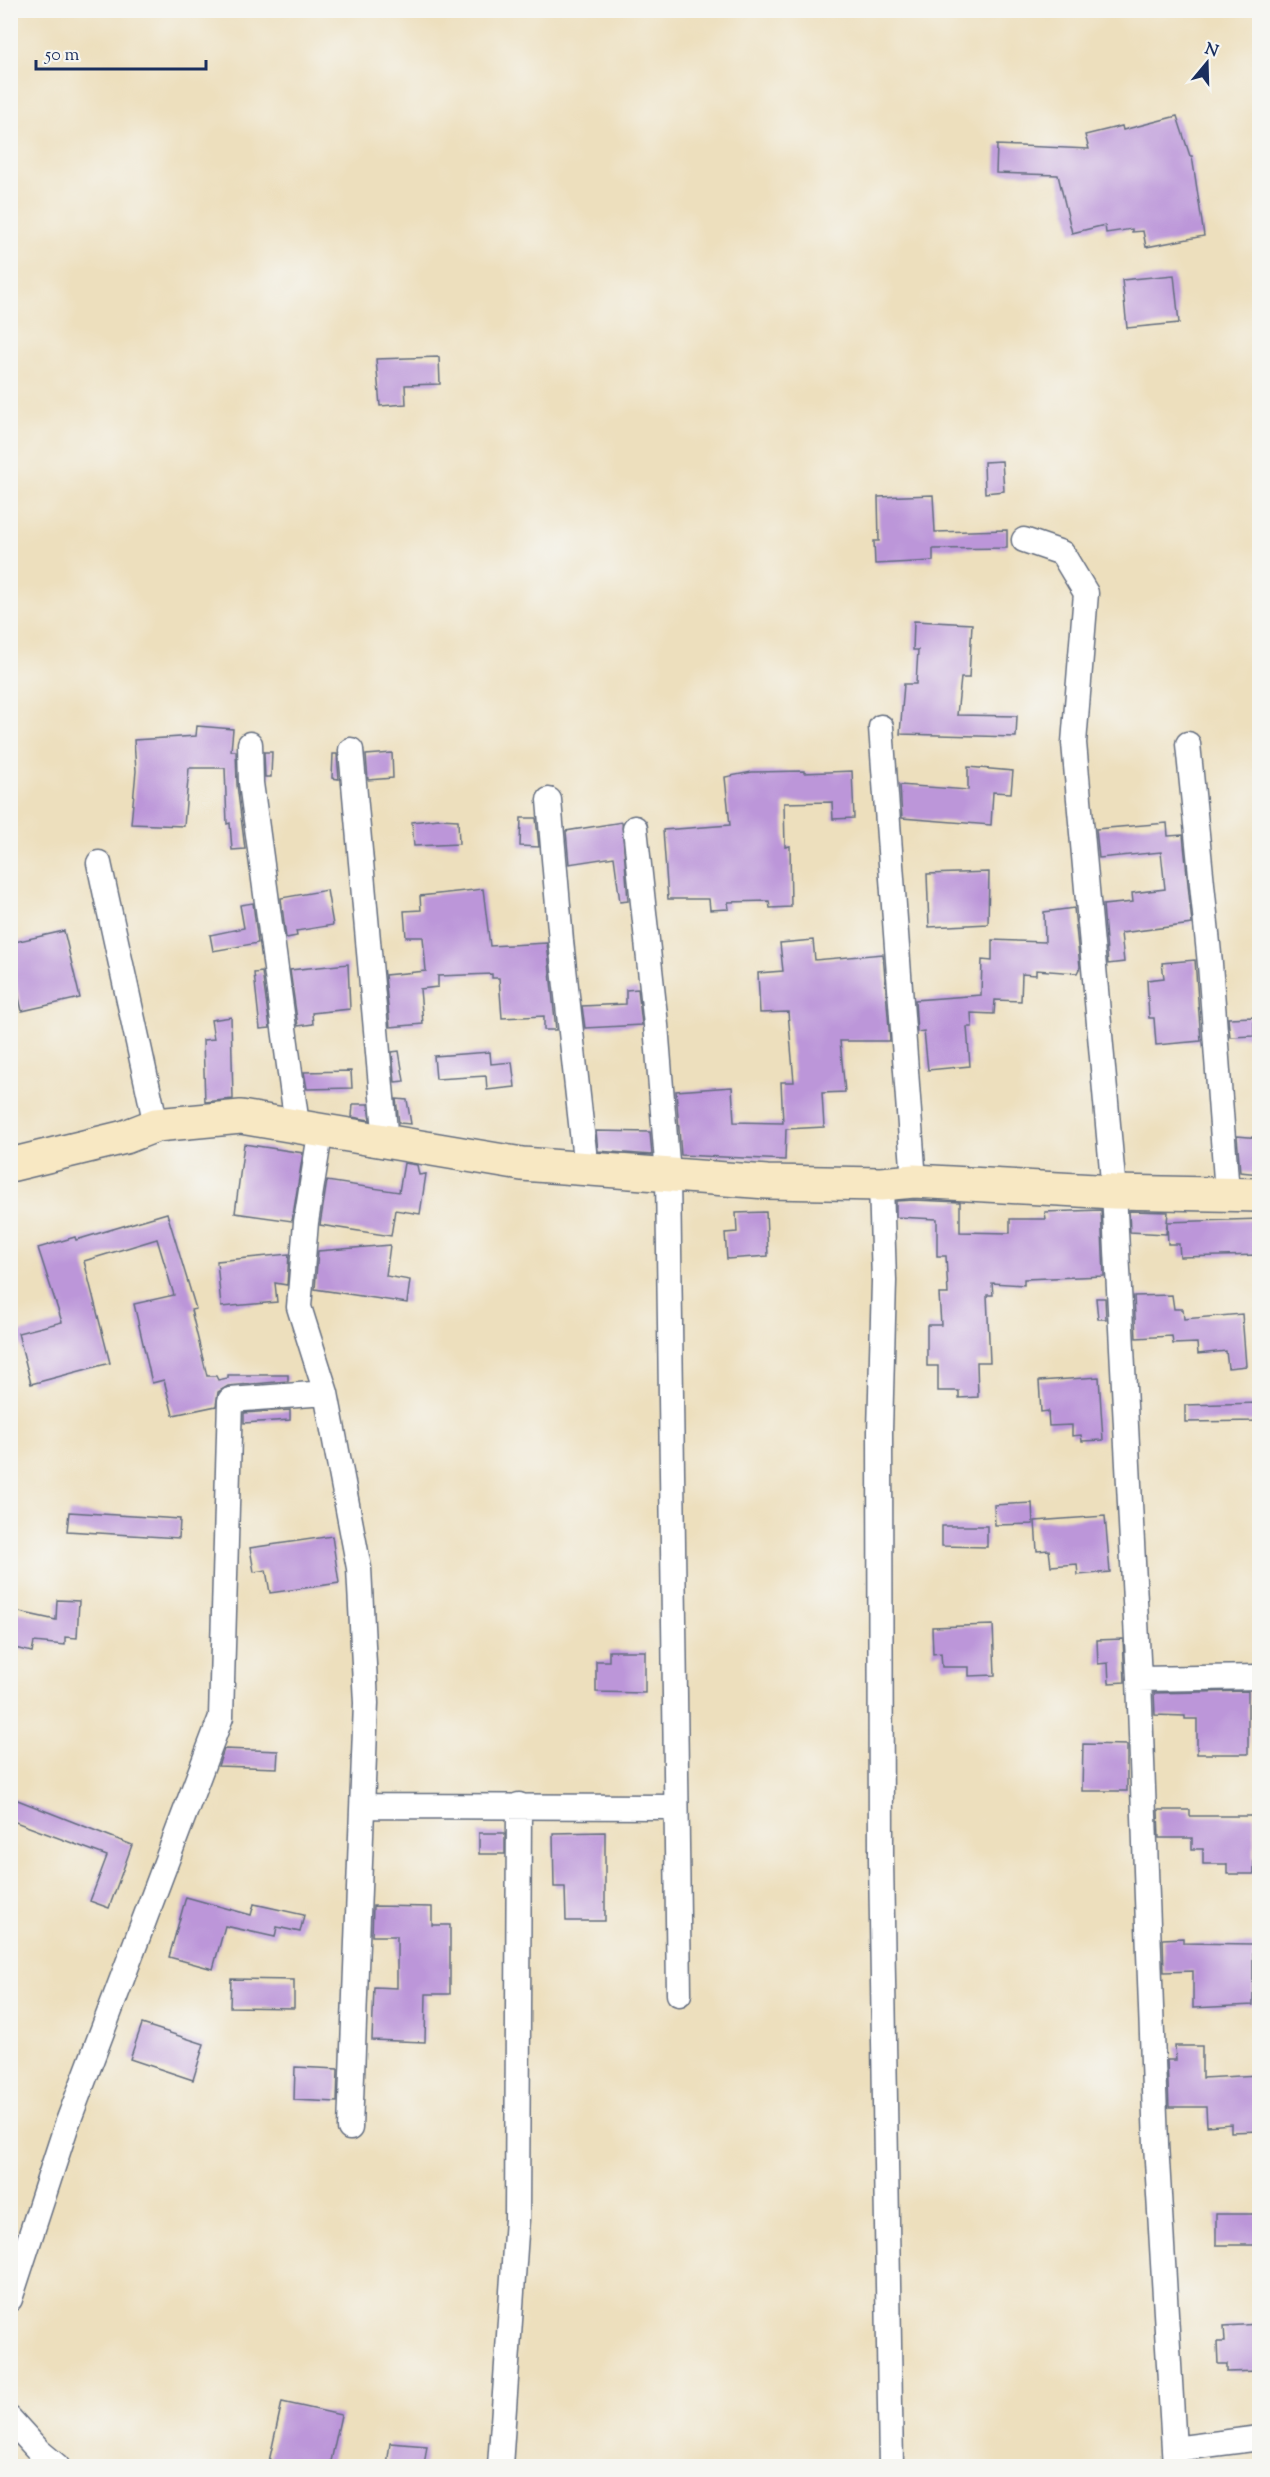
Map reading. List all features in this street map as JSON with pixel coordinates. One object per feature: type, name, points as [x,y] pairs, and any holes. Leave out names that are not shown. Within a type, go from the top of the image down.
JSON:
[{"type":"street","points":[[1024,540],[1062,553],[1086,593],[1074,742],[1114,1192],[1139,1679],[1156,2144],[1174,2458],[1260,2438]]},
{"type":"street","points":[[881,727],[914,1181]]},
{"type":"street","points":[[250,744],[251,783],[309,1126],[306,1222],[299,1307],[326,1393],[359,1568],[366,1703],[364,1806],[350,2128]]},
{"type":"street","points":[[1188,744],[1210,964],[1227,1193]]},
{"type":"street","points":[[351,750],[386,1142]]},
{"type":"street","points":[[549,800],[561,941],[586,1169]]},
{"type":"street","points":[[635,828],[656,1025],[668,1175],[679,1994]]},
{"type":"street","points":[[99,863],[156,1125]]},
{"type":"street","points":[[10,1164],[125,1137],[156,1125],[241,1117],[309,1126],[386,1142],[522,1164],[586,1169],[766,1182],[881,1184],[914,1181],[1114,1192],[1260,1195]]},
{"type":"street","points":[[881,1184],[884,1281],[880,1431],[881,1859],[891,2466]]},
{"type":"street","points":[[10,2299],[66,2127],[221,1717],[230,1400],[326,1393]]},
{"type":"street","points":[[1139,1679],[1260,1677]]},
{"type":"street","points":[[500,2466],[517,2218],[519,1805]]},
{"type":"street","points":[[364,1806],[676,1807]]},
{"type":"street","points":[[10,2419],[39,2451],[57,2466]]},
{"type":"building","points":[[1177,116],[1190,156],[1192,156],[1204,236],[1146,247],[1143,231],[1132,232],[1132,229],[1106,233],[1105,225],[1072,233],[1058,175],[996,173],[997,145],[1089,149],[1085,135],[1122,126],[1123,130]]},
{"type":"building","points":[[1174,275],[1179,323],[1127,328],[1122,280]]},
{"type":"building","points":[[439,357],[440,384],[405,385],[406,404],[380,406],[376,359]]},
{"type":"building","points":[[1002,461],[1004,491],[985,493],[984,462]]},
{"type":"building","points":[[933,495],[935,532],[1007,530],[1007,548],[933,549],[933,561],[875,564],[874,541],[879,541],[878,497]]},
{"type":"building","points":[[914,621],[972,624],[969,678],[961,678],[957,715],[1017,716],[1016,737],[900,734],[904,684],[916,684],[918,650],[913,650]]},
{"type":"building","points":[[197,726],[233,729],[231,751],[236,751],[237,785],[245,849],[232,850],[230,823],[227,824],[225,768],[189,768],[184,826],[131,824],[136,771],[134,740],[196,736]]},
{"type":"building","points":[[264,752],[272,752],[271,777],[265,777]]},
{"type":"building","points":[[392,753],[393,778],[368,780],[366,755]]},
{"type":"building","points":[[333,754],[337,754],[339,779],[332,778]]},
{"type":"building","points":[[968,767],[1013,771],[1011,793],[993,792],[991,825],[902,818],[900,785],[968,790]]},
{"type":"building","points":[[804,771],[804,773],[852,771],[854,818],[833,819],[832,802],[784,803],[785,847],[790,846],[791,907],[770,908],[769,901],[728,902],[729,909],[710,910],[709,899],[668,899],[663,830],[730,825],[725,777],[752,772]]},
{"type":"building","points":[[521,818],[536,818],[539,847],[520,846]]},
{"type":"building","points":[[439,819],[458,820],[459,844],[414,846],[412,822]]},
{"type":"building","points":[[622,822],[628,901],[620,902],[614,857],[569,864],[566,831]]},
{"type":"building","points":[[1167,823],[1168,836],[1183,835],[1192,924],[1121,933],[1124,962],[1108,964],[1103,905],[1133,902],[1132,893],[1165,889],[1161,852],[1099,858],[1096,829]]},
{"type":"building","points":[[989,872],[988,924],[929,927],[927,874]]},
{"type":"building","points":[[483,889],[490,946],[547,943],[556,1030],[544,1030],[544,1016],[502,1018],[499,978],[492,978],[492,974],[438,976],[438,987],[420,989],[423,1024],[390,1027],[385,975],[426,971],[423,937],[406,937],[404,911],[421,910],[420,896]]},
{"type":"building","points":[[327,890],[333,925],[296,931],[297,936],[286,938],[281,898]]},
{"type":"building","points":[[253,903],[258,943],[213,951],[210,935],[244,928],[240,905]]},
{"type":"building","points":[[1074,908],[1080,967],[1077,973],[1036,970],[1036,975],[1022,974],[1021,1001],[995,1000],[994,1014],[971,1013],[972,1027],[967,1027],[970,1066],[928,1070],[924,1031],[917,1032],[915,1000],[981,995],[982,960],[992,961],[992,940],[1045,942],[1044,912]]},
{"type":"building","points":[[64,931],[80,998],[22,1011],[10,959],[10,943]]},
{"type":"building","points":[[813,940],[815,960],[883,954],[890,1041],[840,1041],[845,1092],[822,1093],[824,1127],[786,1129],[785,1160],[681,1155],[676,1091],[732,1087],[734,1122],[783,1123],[781,1082],[794,1082],[788,1012],[760,1013],[758,973],[783,971],[780,943]]},
{"type":"building","points":[[1195,960],[1201,1041],[1156,1045],[1154,1018],[1149,1018],[1147,980],[1164,978],[1162,963]]},
{"type":"building","points":[[348,964],[350,1009],[312,1013],[313,1024],[298,1026],[290,970]]},
{"type":"building","points":[[262,972],[270,1028],[260,1029],[254,973]]},
{"type":"building","points":[[638,989],[642,1025],[585,1028],[582,1006],[626,1004],[626,990]]},
{"type":"building","points":[[231,1017],[233,1099],[205,1102],[203,1040],[214,1039],[211,1020]]},
{"type":"building","points":[[1254,1017],[1254,1036],[1230,1037],[1228,1018]]},
{"type":"building","points":[[399,1051],[404,1081],[395,1082],[392,1052]]},
{"type":"building","points":[[490,1052],[491,1064],[512,1062],[515,1087],[487,1090],[486,1076],[436,1079],[434,1056]]},
{"type":"building","points":[[351,1071],[352,1088],[307,1089],[304,1072]]},
{"type":"building","points":[[396,1099],[407,1100],[411,1124],[399,1123]]},
{"type":"building","points":[[353,1104],[368,1104],[370,1120],[352,1117]]},
{"type":"building","points":[[596,1131],[650,1132],[652,1155],[598,1151]]},
{"type":"building","points":[[1237,1136],[1260,1138],[1260,1174],[1240,1172]]},
{"type":"building","points":[[244,1144],[303,1153],[292,1221],[235,1213]]},
{"type":"building","points":[[404,1163],[417,1165],[419,1175],[426,1174],[420,1214],[395,1210],[391,1236],[320,1225],[327,1181],[399,1192]]},
{"type":"building","points":[[896,1201],[960,1202],[960,1232],[1010,1233],[1010,1219],[1046,1219],[1045,1212],[1101,1210],[1104,1276],[1024,1279],[1024,1285],[992,1283],[993,1295],[987,1295],[990,1362],[977,1362],[978,1397],[959,1398],[959,1391],[938,1391],[938,1366],[927,1366],[927,1325],[941,1325],[939,1294],[948,1294],[946,1256],[937,1256],[937,1219],[896,1217]]},
{"type":"building","points":[[1129,1211],[1168,1212],[1166,1234],[1130,1232]]},
{"type":"building","points":[[766,1212],[768,1256],[727,1259],[725,1233],[737,1232],[736,1213]]},
{"type":"building","points":[[167,1213],[196,1309],[191,1310],[207,1376],[216,1376],[218,1380],[228,1378],[228,1375],[288,1375],[288,1381],[228,1386],[218,1392],[216,1406],[173,1415],[164,1380],[152,1383],[134,1304],[174,1295],[157,1239],[84,1261],[110,1363],[31,1384],[18,1333],[62,1322],[38,1248],[75,1237],[76,1240]]},
{"type":"building","points":[[1260,1219],[1260,1255],[1180,1257],[1179,1244],[1168,1244],[1167,1222]]},
{"type":"building","points":[[390,1245],[386,1276],[410,1280],[407,1303],[315,1289],[318,1251]]},
{"type":"building","points":[[289,1254],[287,1285],[275,1283],[277,1302],[221,1307],[217,1261]]},
{"type":"building","points":[[1172,1295],[1174,1309],[1183,1309],[1184,1319],[1242,1314],[1246,1366],[1228,1368],[1226,1351],[1198,1354],[1197,1343],[1173,1344],[1172,1336],[1136,1338],[1134,1296]]},
{"type":"building","points":[[1096,1298],[1105,1298],[1106,1319],[1098,1319]]},
{"type":"building","points":[[1099,1377],[1103,1440],[1082,1441],[1081,1435],[1072,1436],[1072,1425],[1049,1426],[1048,1411],[1041,1412],[1039,1381]]},
{"type":"building","points":[[1260,1403],[1260,1421],[1185,1422],[1185,1405]]},
{"type":"building","points":[[290,1410],[290,1420],[244,1423],[244,1413]]},
{"type":"building","points":[[1032,1503],[1033,1524],[995,1525],[994,1505]]},
{"type":"building","points":[[69,1512],[180,1519],[179,1538],[67,1531]]},
{"type":"building","points":[[1105,1516],[1110,1572],[1078,1575],[1077,1564],[1051,1566],[1049,1550],[1037,1551],[1035,1521]]},
{"type":"building","points":[[942,1526],[987,1526],[987,1547],[942,1546]]},
{"type":"building","points":[[332,1536],[339,1583],[270,1593],[266,1570],[254,1572],[250,1548]]},
{"type":"building","points":[[57,1600],[79,1601],[77,1638],[65,1637],[65,1645],[34,1642],[32,1652],[10,1647],[10,1610],[56,1620]]},
{"type":"building","points":[[993,1625],[995,1675],[969,1676],[969,1667],[942,1667],[941,1653],[933,1654],[932,1627]]},
{"type":"building","points":[[1123,1639],[1125,1682],[1109,1683],[1108,1663],[1098,1664],[1097,1640]]},
{"type":"building","points":[[609,1651],[645,1651],[645,1693],[596,1692],[596,1661],[609,1661]]},
{"type":"building","points":[[1248,1691],[1248,1754],[1197,1754],[1197,1719],[1185,1719],[1185,1716],[1155,1715],[1154,1693]]},
{"type":"building","points":[[1083,1744],[1127,1745],[1127,1791],[1082,1791]]},
{"type":"building","points":[[224,1749],[278,1751],[277,1768],[218,1766]]},
{"type":"building","points":[[10,1797],[132,1845],[109,1908],[90,1901],[107,1856],[10,1820]]},
{"type":"building","points":[[1158,1810],[1190,1810],[1190,1816],[1254,1816],[1254,1874],[1227,1874],[1227,1864],[1203,1864],[1203,1849],[1192,1849],[1192,1838],[1159,1838]]},
{"type":"building","points":[[605,1832],[605,1921],[566,1921],[565,1887],[554,1887],[553,1833]]},
{"type":"building","points":[[479,1833],[505,1833],[505,1854],[479,1854]]},
{"type":"building","points":[[186,1897],[251,1915],[254,1904],[304,1915],[300,1932],[277,1927],[275,1937],[225,1926],[213,1969],[169,1957]]},
{"type":"building","points":[[373,1906],[432,1907],[432,1925],[450,1925],[450,1994],[426,1994],[425,2042],[372,2040],[374,1987],[397,1988],[397,1936],[372,1936]]},
{"type":"building","points":[[1183,1938],[1183,1943],[1253,1944],[1253,2005],[1193,2008],[1193,1971],[1164,1972],[1163,1939]]},
{"type":"building","points":[[231,1979],[294,1980],[294,2008],[230,2007]]},
{"type":"building","points":[[142,2024],[204,2044],[193,2080],[130,2059]]},
{"type":"building","points":[[1175,2046],[1202,2046],[1202,2078],[1259,2075],[1260,2131],[1231,2132],[1231,2124],[1207,2126],[1206,2107],[1169,2107],[1167,2060],[1176,2060]]},
{"type":"building","points":[[295,2067],[338,2069],[337,2102],[294,2100]]},
{"type":"building","points":[[1216,2214],[1260,2214],[1260,2245],[1216,2245]]},
{"type":"building","points":[[1260,2324],[1260,2371],[1227,2372],[1227,2364],[1218,2364],[1217,2342],[1225,2342],[1224,2326]]},
{"type":"building","points":[[282,2402],[341,2415],[330,2466],[268,2466]]},
{"type":"building","points":[[390,2443],[427,2446],[424,2466],[387,2465]]}]
